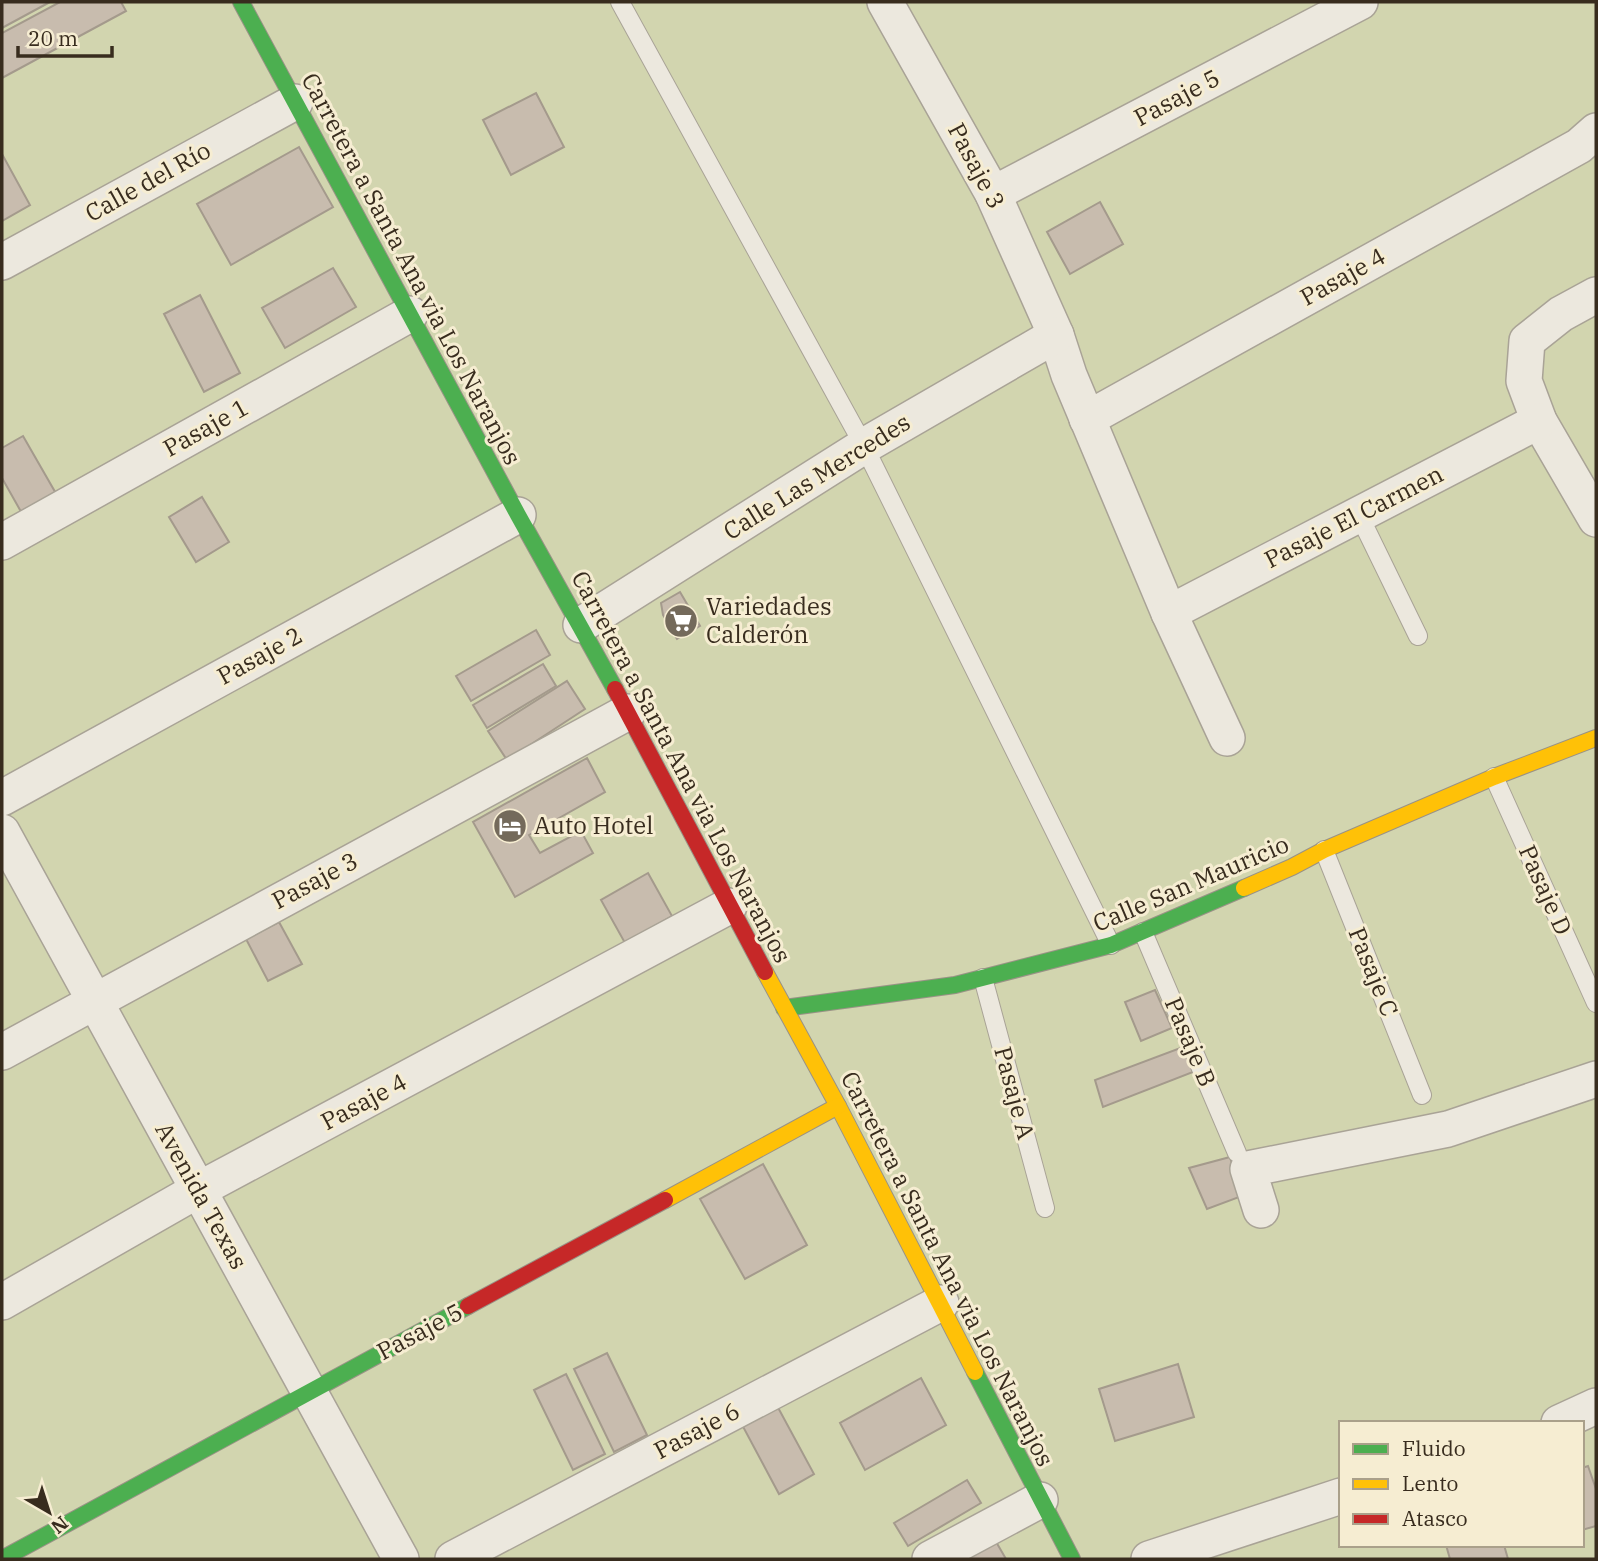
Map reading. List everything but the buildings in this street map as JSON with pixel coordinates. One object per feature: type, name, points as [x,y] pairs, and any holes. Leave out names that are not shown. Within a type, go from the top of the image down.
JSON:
[{"type":"street","name":"Carretera a Santa Ana via Los Naranjos","points":[[242,2],[518,515],[628,712],[729,906],[838,1106],[1072,1559]]},
{"type":"street","name":"Pasaje 3","points":[[885,2],[993,194],[1056,335],[1069,375],[1169,613],[1227,738]]},
{"type":"street","name":"Pasaje 5","points":[[993,194],[1360,2]]},
{"type":"street","name":"Calle del Río","points":[[2,262],[295,102]]},
{"type":"street","name":"Pasaje 4","points":[[1087,419],[1579,146],[1596,131]]},
{"type":"street","points":[[1596,295],[1561,314],[1527,341],[1524,382],[1539,421],[1596,519]]},
{"type":"street","name":"Pasaje 1","points":[[2,542],[410,314]]},
{"type":"street","name":"Calle Las Mercedes","points":[[581,625],[864,446],[1056,335]]},
{"type":"street","name":"Pasaje El Carmen","points":[[1169,613],[1539,421]]},
{"type":"street","name":"Pasaje 2","points":[[2,798],[518,515]]},
{"type":"street","name":"Pasaje 3","points":[[2,1052],[628,712]]},
{"type":"street","name":"Calle San Mauricio","points":[[784,1008],[955,985],[1111,945],[1494,777],[1596,738]]},
{"type":"street","name":"Avenida Texas","points":[[2,832],[401,1559]]},
{"type":"street","name":"Pasaje 4","points":[[2,1302],[198,1190],[729,906]]},
{"type":"street","points":[[1261,1210],[1248,1169],[1448,1129],[1596,1079]]},
{"type":"street","name":"Pasaje 5","points":[[2,1559],[838,1106]]},
{"type":"street","name":"Pasaje 6","points":[[453,1559],[941,1303]]},
{"type":"street","points":[[1563,1421],[1596,1406]]},
{"type":"street","points":[[1149,1559],[1339,1497]]},
{"type":"street","points":[[930,1559],[1041,1500]]},
{"type":"lane","points":[[620,2],[864,446],[1111,945]]},
{"type":"lane","points":[[1359,515],[1418,636]]},
{"type":"lane","name":"Pasaje D","points":[[1494,777],[1596,1003]]},
{"type":"lane","name":"Pasaje C","points":[[1324,850],[1422,1094]]},
{"type":"lane","name":"Pasaje B","points":[[1143,932],[1237,1153]]},
{"type":"lane","name":"Pasaje A","points":[[983,978],[1045,1208]]},
{"type":"green space","points":[[2,2],[1596,2],[1596,1559],[2,1559]]},
{"type":"traffic: fast","points":[[241,2],[615,689]]},
{"type":"traffic: fast","points":[[784,1008],[955,985],[1111,945],[1244,888]]},
{"type":"traffic: fast","points":[[2,1559],[468,1306]]},
{"type":"traffic: fast","points":[[975,1372],[1072,1559]]},
{"type":"traffic: slow","points":[[1244,888],[1324,850],[1494,777],[1596,738]]},
{"type":"traffic: slow","points":[[765,972],[838,1106],[975,1372]]},
{"type":"traffic: slow","points":[[665,1200],[838,1106]]},
{"type":"traffic: jam","points":[[615,689],[765,972]]},
{"type":"traffic: jam","points":[[468,1306],[665,1200]]},
{"type":"place","name":"Variedades Calderón","points":[[681,621]]},
{"type":"place","name":"Auto Hotel","points":[[510,826]]}]
